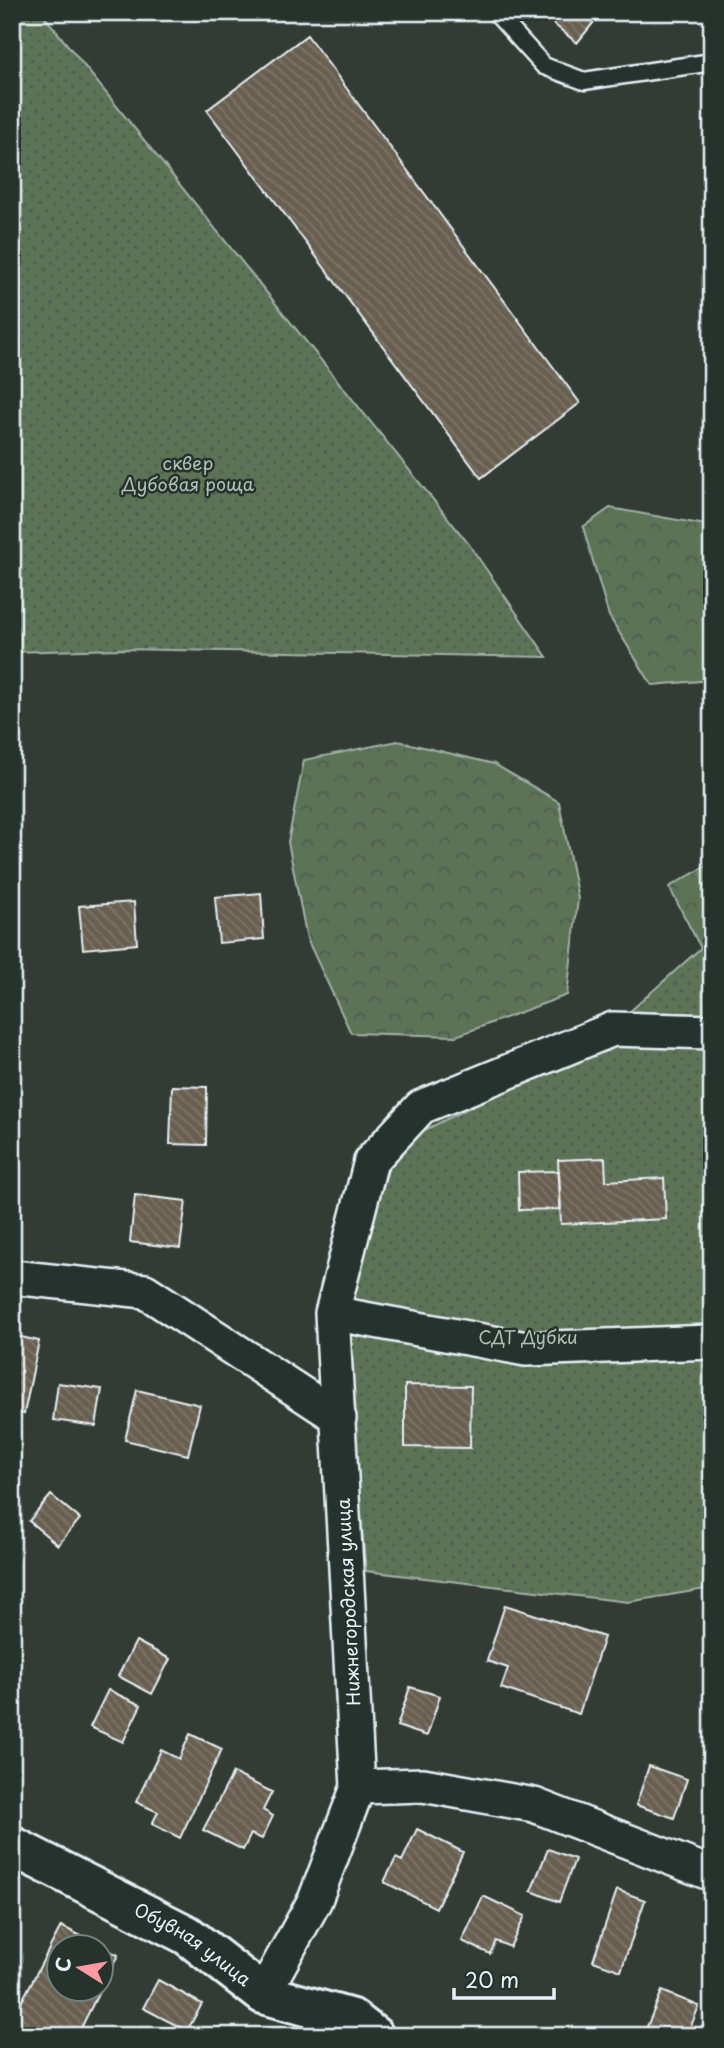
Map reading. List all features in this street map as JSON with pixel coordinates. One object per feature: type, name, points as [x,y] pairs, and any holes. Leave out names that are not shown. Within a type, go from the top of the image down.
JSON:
[{"type":"main road","name":"Обувная улица","points":[[12,1846],[187,1935],[263,1994],[352,2019],[374,2036]]},
{"type":"street","name":"Нижнегородская улица","points":[[263,1994],[314,1900],[358,1787],[340,1418],[332,1313],[371,1161],[421,1107],[613,1029],[712,1032]]},
{"type":"street","points":[[12,1277],[145,1291],[340,1418]]},
{"type":"street","points":[[332,1313],[526,1349],[712,1342]]},
{"type":"street","points":[[358,1787],[423,1785],[534,1805],[712,1874]]},
{"type":"lane","points":[[495,12],[544,65],[584,81],[712,62]]},
{"type":"green space","name":"сквер Дубовая роща","points":[[12,12],[41,12],[468,543],[547,657],[120,649],[12,652]]},
{"type":"green space","points":[[610,508],[712,526],[712,680],[652,685],[609,616],[583,527]]},
{"type":"green space","points":[[398,741],[494,764],[559,802],[578,899],[567,995],[456,1036],[351,1033],[307,939],[288,842],[304,760]]},
{"type":"green space","points":[[712,863],[712,1003],[704,954],[669,887]]},
{"type":"green space","name":"СДТ Дубки","points":[[712,938],[712,1588],[628,1602],[366,1571],[343,1335],[343,1304],[397,1144],[590,1047]]},
{"type":"building","points":[[539,12],[602,12],[577,43]]},
{"type":"building","points":[[307,35],[580,403],[481,478],[207,110]]},
{"type":"building","points":[[261,893],[264,939],[219,943],[215,897]]},
{"type":"building","points":[[134,902],[137,944],[83,949],[79,906]]},
{"type":"building","points":[[172,1086],[207,1087],[206,1145],[170,1144]]},
{"type":"building","points":[[605,1158],[606,1181],[664,1178],[666,1219],[561,1224],[558,1160]]},
{"type":"building","points":[[559,1171],[561,1209],[519,1210],[518,1172]]},
{"type":"building","points":[[135,1195],[186,1201],[180,1248],[130,1242]]},
{"type":"building","points":[[12,1335],[39,1341],[24,1414],[12,1411]]},
{"type":"building","points":[[58,1383],[102,1389],[96,1426],[53,1420]]},
{"type":"building","points":[[405,1385],[471,1386],[470,1448],[405,1447]]},
{"type":"building","points":[[137,1390],[200,1405],[188,1455],[125,1440]]},
{"type":"building","points":[[51,1495],[80,1519],[58,1545],[29,1521]]},
{"type":"building","points":[[505,1605],[604,1637],[579,1714],[501,1688],[508,1668],[487,1661]]},
{"type":"building","points":[[136,1641],[170,1659],[152,1694],[118,1676]]},
{"type":"building","points":[[410,1687],[440,1696],[427,1736],[397,1726]]},
{"type":"building","points":[[108,1690],[141,1705],[123,1742],[90,1727]]},
{"type":"building","points":[[190,1734],[222,1749],[180,1838],[152,1824],[158,1812],[136,1802],[161,1750],[179,1759]]},
{"type":"building","points":[[649,1766],[687,1779],[674,1818],[636,1805]]},
{"type":"building","points":[[233,1773],[272,1792],[263,1810],[273,1816],[262,1839],[251,1834],[243,1850],[203,1830]]},
{"type":"building","points":[[417,1829],[463,1852],[436,1908],[384,1882],[396,1858],[402,1861]]},
{"type":"building","points":[[548,1849],[575,1859],[559,1902],[531,1891]]},
{"type":"building","points":[[617,1890],[645,1900],[621,1971],[593,1961]]},
{"type":"building","points":[[483,1896],[525,1916],[510,1947],[496,1941],[490,1954],[462,1941]]},
{"type":"building","points":[[61,1926],[73,1932],[58,1932]]},
{"type":"building","points":[[46,1955],[46,2002],[94,2002],[77,2036],[12,2036],[12,2020]]},
{"type":"building","points":[[158,1980],[202,2004],[187,2031],[143,2008]]},
{"type":"building","points":[[662,1991],[699,2006],[687,2036],[673,2030],[671,2036],[643,2036]]}]
